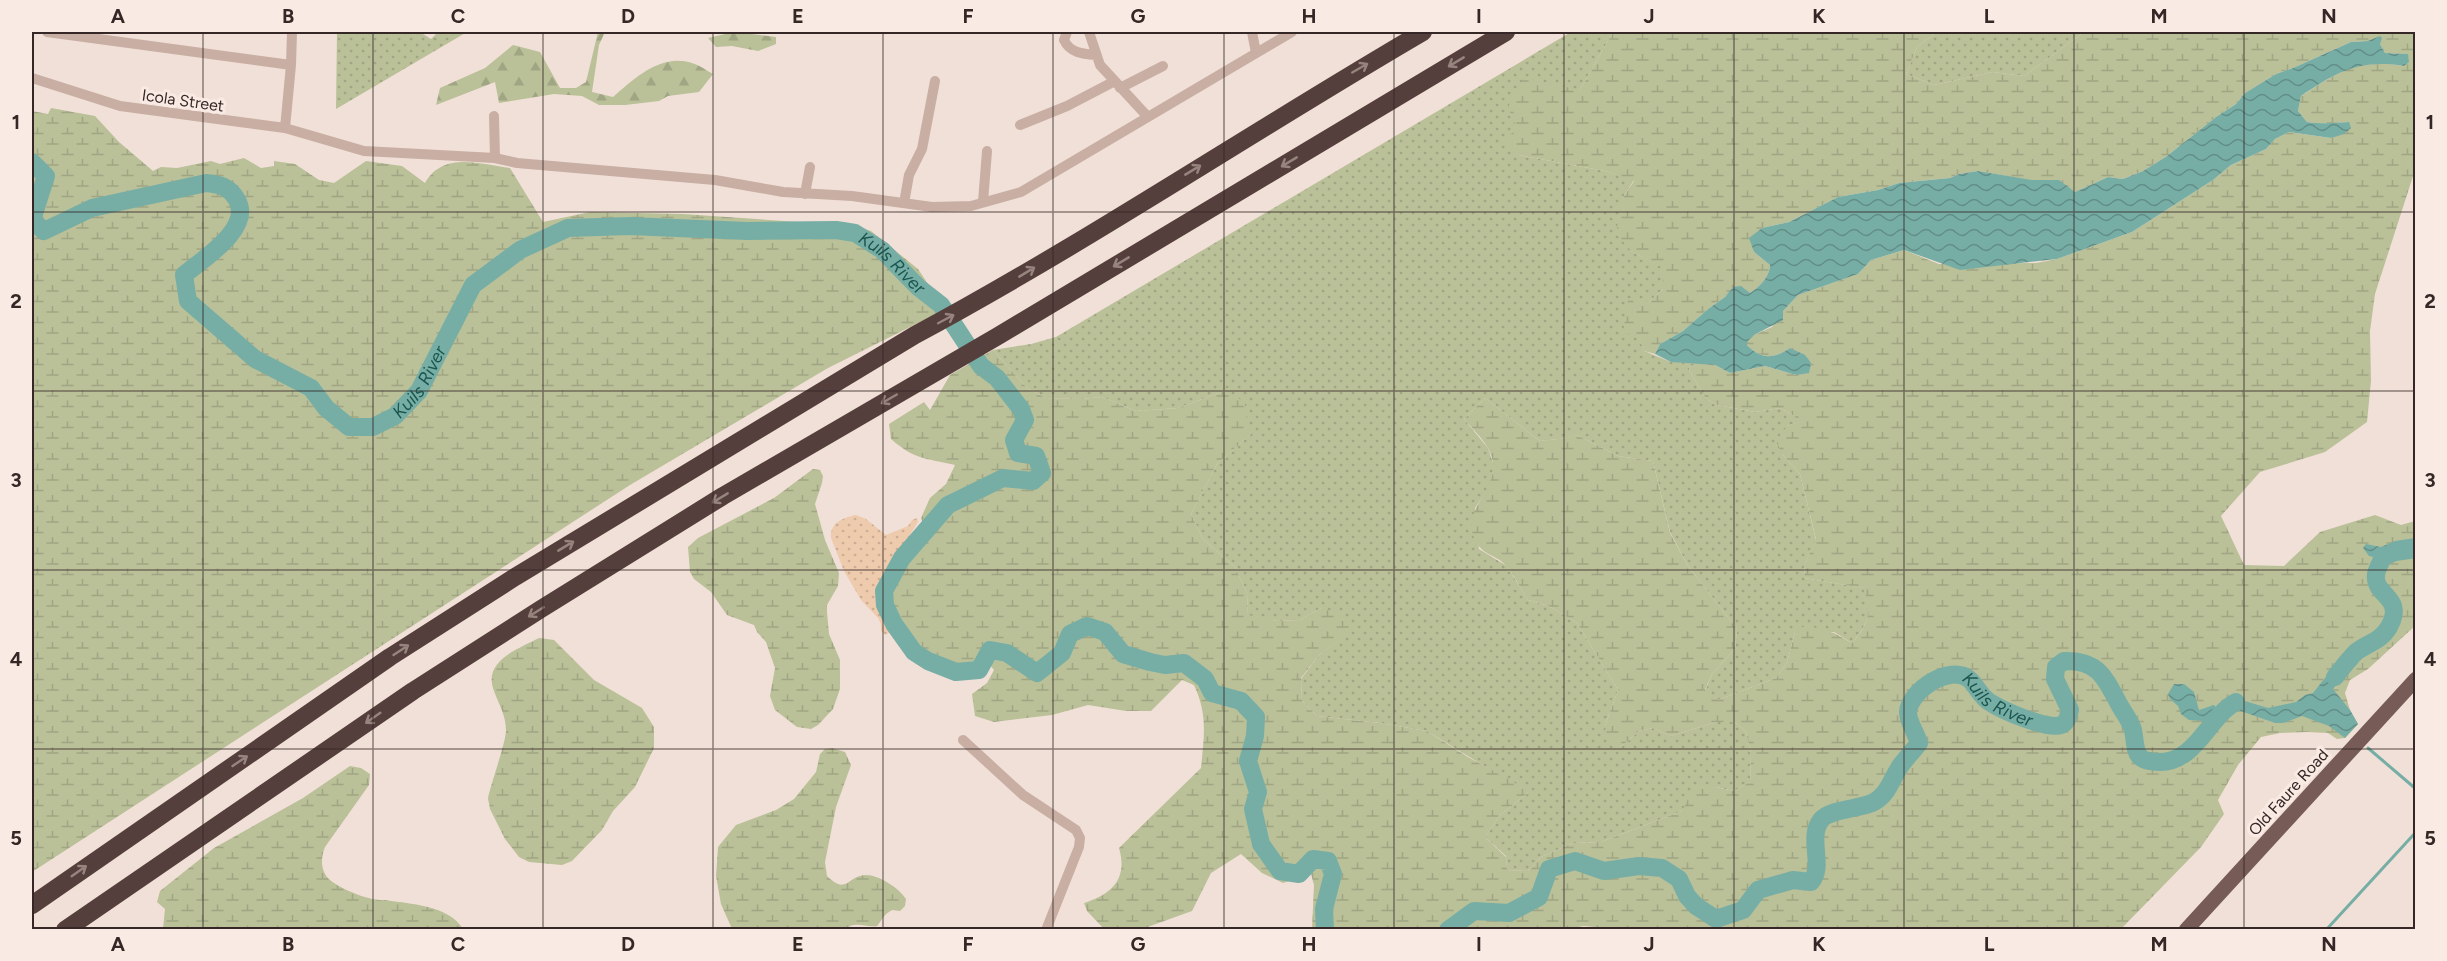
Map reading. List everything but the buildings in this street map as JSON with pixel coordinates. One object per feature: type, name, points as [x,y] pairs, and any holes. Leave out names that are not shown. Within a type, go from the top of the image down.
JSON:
[{"type":"highway","points":[[32,905],[390,657],[515,577],[915,335],[977,302],[1423,32]]},
{"type":"highway","points":[[65,930],[412,691],[521,621],[723,496],[998,336],[1506,32]]},
{"type":"main road","name":"Old Faure Road","points":[[2187,930],[2415,679]]},
{"type":"street","points":[[47,32],[291,65]]},
{"type":"street","points":[[285,128],[292,32]]},
{"type":"street","points":[[1067,32],[1064,40],[1067,46],[1077,52],[1096,55]]},
{"type":"street","points":[[1089,32],[1100,65],[1147,116]]},
{"type":"street","points":[[1252,32],[1256,53]]},
{"type":"street","name":"Icola Street","points":[[32,78],[120,106],[285,128],[364,151],[495,158],[517,163],[715,180],[805,194],[852,196],[952,207],[971,206],[1021,192],[1292,32]]},
{"type":"street","points":[[1020,126],[1163,66]]},
{"type":"street","points":[[904,203],[909,175],[922,149],[935,81]]},
{"type":"street","points":[[494,116],[495,158]]},
{"type":"street","points":[[983,202],[987,151]]},
{"type":"street","points":[[805,194],[810,167]]},
{"type":"street","points":[[963,740],[1023,795],[1076,830],[1080,838],[1079,847],[1046,930]]},
{"type":"green space","points":[[337,32],[420,32],[431,39],[438,32],[467,32],[336,109]]},
{"type":"green space","points":[[598,32],[605,32],[599,45],[592,92],[613,97],[639,75],[670,61],[692,63],[713,74],[699,92],[668,96],[659,101],[625,105],[599,105],[582,96],[554,94],[499,103],[495,82],[436,105],[440,88],[485,68],[513,45],[540,52],[560,88],[576,88],[586,82]]},
{"type":"green space","points":[[734,32],[776,37],[776,44],[758,51],[732,46],[716,47],[708,38]]},
{"type":"green space","points":[[1571,32],[1613,32],[1580,90],[1517,129],[1519,155],[1605,171],[1634,180],[1622,199],[1631,251],[1664,268],[1663,289],[1649,302],[1638,334],[1644,351],[1671,362],[1691,362],[1689,370],[1706,399],[1717,405],[1755,412],[1780,408],[1800,422],[1787,426],[1782,454],[1800,474],[1816,540],[1805,564],[1804,578],[1864,588],[1868,611],[1862,630],[1852,643],[1834,632],[1795,632],[1787,663],[1776,678],[1718,700],[1705,691],[1712,674],[1735,649],[1737,629],[1688,566],[1670,532],[1653,461],[1618,456],[1575,434],[1568,438],[1540,441],[1485,398],[1464,419],[1488,448],[1494,466],[1491,484],[1475,508],[1479,549],[1507,566],[1528,600],[1549,606],[1577,623],[1618,690],[1605,726],[1621,747],[1639,731],[1653,728],[1671,736],[1716,722],[1735,722],[1746,732],[1751,754],[1750,782],[1734,791],[1716,787],[1682,811],[1601,842],[1573,843],[1541,857],[1528,871],[1507,870],[1506,856],[1485,837],[1500,815],[1528,793],[1427,731],[1317,716],[1302,701],[1301,679],[1320,654],[1349,633],[1321,608],[1300,620],[1277,621],[1248,616],[1247,593],[1235,567],[1203,539],[1191,514],[1217,464],[1251,434],[1224,391],[1178,408],[1136,411],[1102,397],[1046,398],[1027,388],[993,350],[1031,344],[1056,337]]},
{"type":"green space","points":[[1613,32],[1937,32],[1917,47],[1906,74],[1934,85],[1993,72],[2024,76],[2084,32],[2415,32],[2415,170],[2375,294],[2370,331],[2371,381],[2367,422],[2325,452],[2260,472],[2221,516],[2244,565],[2284,566],[2320,532],[2375,515],[2401,525],[2415,521],[2415,626],[2368,669],[2350,680],[2345,693],[2350,710],[2358,724],[2345,738],[2337,739],[2328,733],[2307,732],[2280,733],[2261,737],[2238,765],[2218,800],[2224,814],[2201,847],[2121,929],[1632,930],[1583,926],[1567,930],[1312,929],[1314,885],[1311,874],[1283,883],[1262,873],[1241,854],[1211,873],[1192,911],[1142,929],[1104,929],[1087,911],[1084,903],[1110,890],[1119,877],[1121,868],[1119,848],[1201,768],[1204,726],[1201,706],[1194,685],[1182,680],[1151,711],[1126,711],[1088,705],[1052,715],[994,722],[975,716],[972,694],[987,683],[994,670],[986,660],[979,670],[959,672],[945,669],[925,660],[902,637],[885,605],[886,583],[901,559],[926,531],[921,518],[930,498],[946,484],[955,465],[921,457],[907,451],[891,439],[889,424],[924,402],[930,410],[950,375],[993,350],[1027,388],[1046,398],[1102,397],[1136,411],[1178,408],[1224,391],[1244,401],[1251,434],[1217,464],[1191,514],[1203,539],[1235,567],[1247,593],[1248,615],[1277,621],[1300,620],[1321,608],[1343,615],[1350,633],[1320,654],[1301,678],[1302,701],[1317,716],[1427,731],[1526,789],[1528,793],[1500,815],[1485,837],[1506,857],[1507,870],[1528,871],[1541,857],[1573,843],[1601,842],[1682,811],[1695,785],[1734,791],[1750,782],[1751,754],[1746,732],[1735,722],[1716,722],[1671,736],[1653,728],[1639,731],[1621,747],[1607,742],[1605,726],[1618,690],[1577,623],[1549,606],[1528,600],[1504,563],[1484,551],[1473,535],[1474,513],[1489,484],[1493,473],[1493,461],[1486,444],[1464,419],[1485,398],[1540,441],[1567,438],[1575,434],[1618,456],[1653,461],[1670,533],[1688,566],[1737,629],[1735,649],[1712,674],[1705,690],[1718,700],[1776,678],[1787,663],[1795,632],[1806,625],[1834,633],[1852,643],[1865,624],[1868,604],[1863,588],[1804,578],[1805,564],[1816,539],[1800,474],[1782,454],[1776,441],[1787,426],[1799,422],[1794,416],[1780,408],[1755,412],[1717,405],[1706,399],[1689,370],[1691,362],[1715,365],[1730,373],[1765,366],[1796,375],[1790,348],[1768,356],[1752,350],[1747,342],[1754,335],[1772,327],[1798,295],[1858,274],[1871,260],[1904,250],[1939,264],[2036,263],[2057,259],[2132,232],[2213,180],[2231,165],[2266,149],[2275,139],[2289,132],[2331,138],[2349,122],[2307,122],[2298,111],[2301,96],[2349,69],[2374,64],[2404,66],[2407,54],[2385,53],[2380,44],[2368,41],[2351,42],[2276,74],[2245,93],[2236,104],[2167,156],[2143,171],[2123,179],[2108,177],[2075,192],[2067,187],[1978,171],[1950,178],[1899,183],[1878,190],[1838,197],[1789,222],[1762,228],[1750,238],[1754,252],[1770,265],[1763,281],[1750,293],[1733,287],[1725,297],[1683,331],[1660,344],[1655,354],[1644,351],[1638,335],[1623,333],[1628,300],[1649,302],[1663,289],[1663,268],[1631,251],[1616,233],[1622,199],[1634,181],[1605,171],[1519,155],[1505,139],[1517,129],[1508,107],[1524,78],[1580,90]]},
{"type":"green space","points":[[1937,32],[2084,32],[2024,76],[1993,72],[1934,85],[1906,74],[1917,47]]},
{"type":"green space","points":[[51,108],[95,116],[119,142],[153,171],[161,167],[177,168],[211,161],[220,164],[244,158],[261,168],[274,166],[274,161],[295,164],[319,180],[334,183],[366,161],[402,166],[425,183],[442,167],[463,162],[510,168],[543,222],[590,212],[683,214],[813,223],[844,222],[871,231],[918,269],[934,293],[938,313],[828,368],[630,485],[32,872],[32,111],[48,114]]},
{"type":"green space","points":[[813,469],[820,470],[823,476],[815,504],[825,540],[839,573],[838,586],[827,605],[827,612],[829,634],[840,660],[840,689],[833,709],[811,729],[797,727],[775,710],[770,696],[775,668],[766,642],[754,625],[727,615],[711,592],[694,579],[690,572],[688,547],[698,538],[774,498]]},
{"type":"green space","points":[[539,638],[554,640],[594,680],[642,708],[654,727],[654,748],[635,787],[613,811],[602,830],[572,861],[562,865],[529,862],[519,857],[505,839],[490,809],[488,798],[506,731],[504,715],[494,691],[493,672],[504,657]]},
{"type":"green space","points":[[832,748],[845,752],[851,765],[836,807],[825,862],[827,876],[839,884],[847,883],[860,876],[877,877],[903,895],[906,899],[905,906],[900,911],[892,910],[886,914],[877,926],[852,925],[845,930],[732,929],[721,904],[716,876],[718,847],[736,825],[776,810],[794,799],[816,772],[820,754],[825,749]]},
{"type":"green space","points":[[350,766],[361,768],[370,774],[369,785],[325,847],[322,863],[325,874],[332,882],[364,897],[438,910],[457,921],[463,929],[163,929],[165,909],[157,902],[160,891],[214,848],[303,798]]},
{"type":"sand","points":[[856,515],[866,519],[886,535],[908,526],[912,520],[917,518],[918,522],[879,585],[877,602],[891,631],[886,635],[881,631],[878,618],[861,600],[844,571],[831,538],[835,524],[842,519]]},
{"type":"water","points":[[2380,36],[2382,38],[2380,44],[2385,53],[2408,54],[2409,62],[2404,66],[2374,64],[2349,69],[2301,96],[2298,111],[2307,122],[2349,122],[2351,128],[2344,134],[2331,138],[2289,132],[2275,139],[2266,149],[2231,165],[2213,180],[2132,232],[2057,259],[1960,270],[1904,250],[1871,260],[1858,274],[1798,295],[1783,311],[1783,320],[1754,335],[1747,342],[1752,350],[1763,355],[1773,356],[1790,348],[1805,355],[1811,363],[1809,373],[1796,375],[1765,366],[1730,373],[1715,365],[1671,362],[1655,354],[1660,344],[1683,331],[1725,297],[1733,287],[1741,286],[1750,293],[1763,281],[1770,265],[1754,252],[1749,238],[1762,228],[1789,222],[1838,197],[1878,190],[1899,183],[1950,178],[1978,171],[2032,180],[2059,180],[2075,192],[2108,177],[2123,179],[2143,171],[2167,156],[2236,104],[2245,93],[2276,74],[2351,42],[2368,41]]},
{"type":"water","points":[[2415,538],[2415,558],[2401,557],[2390,561],[2369,556],[2363,548],[2366,544],[2381,547],[2395,541]]},
{"type":"water","points":[[2348,658],[2354,663],[2333,689],[2358,724],[2345,738],[2329,726],[2302,716],[2283,723],[2275,723],[2238,710],[2203,721],[2189,720],[2181,714],[2178,706],[2168,694],[2174,684],[2184,684],[2194,692],[2199,710],[2214,705],[2218,710],[2227,699],[2235,698],[2268,708],[2296,702],[2305,695],[2313,693],[2340,659]]},
{"type":"waterway","name":"Kuils River","points":[[32,162],[46,176],[32,220],[44,231],[92,208],[206,183],[228,189],[237,200],[240,211],[238,221],[224,242],[184,275],[188,301],[255,359],[311,388],[326,408],[349,427],[373,427],[395,416],[419,391],[473,285],[520,250],[568,228],[630,226],[747,231],[836,230],[855,233],[882,250],[918,287],[941,305],[981,366],[997,378],[1021,409],[1025,420],[1014,440],[1018,453],[1036,456],[1042,473],[1033,481],[1003,478],[948,505],[902,558],[884,591],[885,605],[894,624],[914,652],[928,661],[956,672],[979,670],[990,650],[1007,653],[1037,673],[1062,653],[1070,634],[1087,626],[1105,632],[1123,654],[1165,665],[1184,663],[1205,679],[1212,693],[1241,701],[1256,717],[1255,736],[1248,761],[1258,792],[1253,809],[1261,844],[1280,871],[1299,874],[1313,859],[1328,861],[1333,874],[1324,909],[1325,930]]},
{"type":"waterway","name":"Kuils River","points":[[2335,677],[2356,652],[2382,636],[2389,627],[2394,609],[2376,582],[2376,574],[2383,557],[2395,552],[2416,549]]},
{"type":"waterway","name":"Kuils River","points":[[1448,930],[1474,911],[1509,913],[1539,897],[1549,869],[1575,861],[1604,871],[1639,866],[1662,868],[1679,879],[1687,896],[1696,906],[1716,919],[1743,910],[1758,890],[1793,880],[1811,882],[1815,875],[1816,835],[1821,820],[1838,811],[1874,802],[1883,795],[1901,765],[1919,743],[1908,716],[1910,704],[1923,688],[1942,677],[1961,675],[1969,679],[1984,698],[1997,706],[2026,719],[2055,726],[2065,722],[2070,710],[2055,679],[2056,667],[2064,661],[2076,661],[2093,667],[2105,679],[2131,724],[2140,757],[2160,762],[2183,755],[2193,747],[2218,717],[2236,702]]},
{"type":"waterway","points":[[2368,748],[2416,789]]},
{"type":"waterway","points":[[2326,930],[2416,832]]}]
